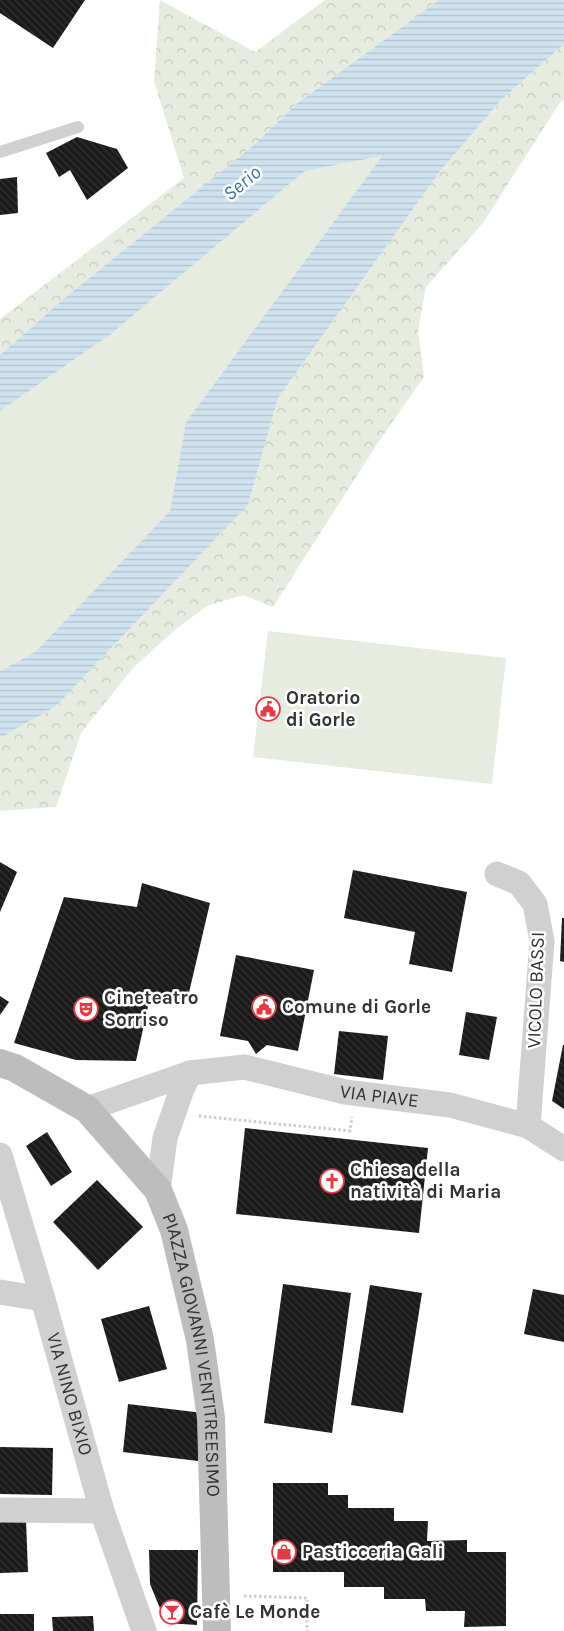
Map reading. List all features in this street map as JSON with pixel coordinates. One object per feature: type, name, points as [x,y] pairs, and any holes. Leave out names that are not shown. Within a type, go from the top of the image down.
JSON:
[{"type":"street","name":"VICOLO BASSI","points":[[497,874],[519,883],[535,904],[542,941],[528,1126]]},
{"type":"street","name":"VIA PIAVE","points":[[87,1109],[190,1073],[244,1066],[345,1092],[450,1105],[528,1126],[564,1149]]},
{"type":"street","name":"PIAZZA GIOVANNI VENTITREESIMO","points":[[5,1068],[87,1109],[158,1190],[174,1230],[198,1331],[211,1418],[217,1631]]},
{"type":"street","points":[[158,1190],[165,1138],[182,1089],[190,1073]]},
{"type":"street","name":"VIA NINO BIXIO","points":[[0,1155],[43,1299],[102,1511],[144,1631]]},
{"type":"street","points":[[0,1292],[43,1299]]},
{"type":"street","points":[[0,1510],[102,1511]]},
{"type":"lane","points":[[0,152],[78,127]]},
{"type":"path","points":[[193,1116],[350,1131]]},
{"type":"path","points":[[241,1596],[307,1598],[307,1631]]},
{"type":"green space","points":[[160,0],[255,52],[325,0],[439,0],[295,105],[255,144],[67,296],[0,355],[0,319],[184,178],[154,81]]},
{"type":"green space","points":[[564,44],[564,100],[559,104],[483,223],[426,287],[418,331],[424,377],[377,444],[273,607],[243,595],[207,606],[176,629],[133,668],[81,733],[56,807],[0,811],[0,738],[56,706],[248,505],[278,398],[441,170],[501,100]]},
{"type":"green space","points":[[382,156],[186,422],[170,511],[35,652],[0,671],[0,411],[111,334],[305,171]]},
{"type":"green space","points":[[268,631],[506,658],[492,784],[253,757]]},
{"type":"water","name":"Serio","points":[[439,0],[564,0],[564,44],[501,100],[441,170],[278,398],[248,505],[56,706],[0,738],[0,671],[35,652],[170,511],[186,422],[382,156],[305,171],[111,334],[0,411],[0,355],[67,296],[255,144],[295,105]]},
{"type":"building","points":[[0,0],[85,0],[53,48],[0,13]]},
{"type":"building","points":[[77,137],[117,149],[128,168],[87,200],[70,170],[59,177],[46,153]]},
{"type":"building","points":[[17,177],[18,213],[0,215],[0,179]]},
{"type":"building","points":[[0,862],[17,872],[0,912]]},
{"type":"building","points":[[353,870],[467,892],[452,972],[409,964],[415,932],[344,918]]},
{"type":"building","points":[[142,883],[210,903],[187,1001],[151,993],[136,1061],[76,1060],[14,1043],[64,897],[137,907]]},
{"type":"building","points":[[562,918],[564,918],[564,962],[560,961]]},
{"type":"building","points":[[236,955],[314,970],[298,1051],[267,1045],[256,1054],[248,1041],[220,1036]]},
{"type":"building","points":[[0,996],[9,1002],[0,1015]]},
{"type":"building","points":[[466,1012],[497,1017],[489,1060],[459,1055]]},
{"type":"building","points":[[339,1031],[388,1036],[383,1080],[334,1074]]},
{"type":"building","points":[[564,1045],[564,1109],[552,1101]]},
{"type":"building","name":"Chiesa della natività di Maria","points":[[245,1128],[428,1148],[419,1233],[236,1214]]},
{"type":"building","points":[[47,1132],[72,1172],[51,1186],[26,1146]]},
{"type":"building","points":[[97,1180],[143,1227],[98,1270],[53,1222]]},
{"type":"building","points":[[283,1284],[351,1293],[332,1433],[264,1423]]},
{"type":"building","points":[[370,1285],[422,1293],[403,1413],[351,1405]]},
{"type":"building","points":[[533,1289],[564,1295],[564,1342],[524,1334]]},
{"type":"building","points":[[149,1306],[167,1369],[119,1382],[101,1319]]},
{"type":"building","points":[[128,1404],[203,1413],[198,1461],[123,1452]]},
{"type":"building","points":[[0,1447],[53,1448],[52,1495],[0,1494]]},
{"type":"building","points":[[273,1483],[328,1483],[328,1495],[348,1495],[348,1508],[394,1508],[394,1521],[428,1521],[427,1541],[467,1540],[467,1552],[506,1552],[506,1626],[464,1627],[465,1611],[426,1611],[425,1599],[384,1599],[384,1587],[344,1587],[344,1572],[273,1572]]},
{"type":"building","points":[[26,1520],[28,1572],[0,1573],[0,1521]]},
{"type":"building","points":[[149,1550],[198,1550],[197,1625],[166,1623],[150,1584]]},
{"type":"building","points":[[0,1614],[34,1614],[34,1631],[0,1631]]},
{"type":"building","points":[[93,1616],[94,1631],[53,1631],[52,1617]]},
{"type":"place","name":"Oratorio di Gorle","points":[[268,709]]},
{"type":"place","name":"Comune di Gorle","points":[[264,1007]]},
{"type":"place","name":"Cineteatro Sorriso","points":[[86,1009]]},
{"type":"place","name":"Chiesa della natività di Maria","points":[[332,1181]]},
{"type":"place","name":"Pasticceria Gali","points":[[284,1552]]},
{"type":"place","name":"Cafè Le Monde","points":[[172,1612]]}]
